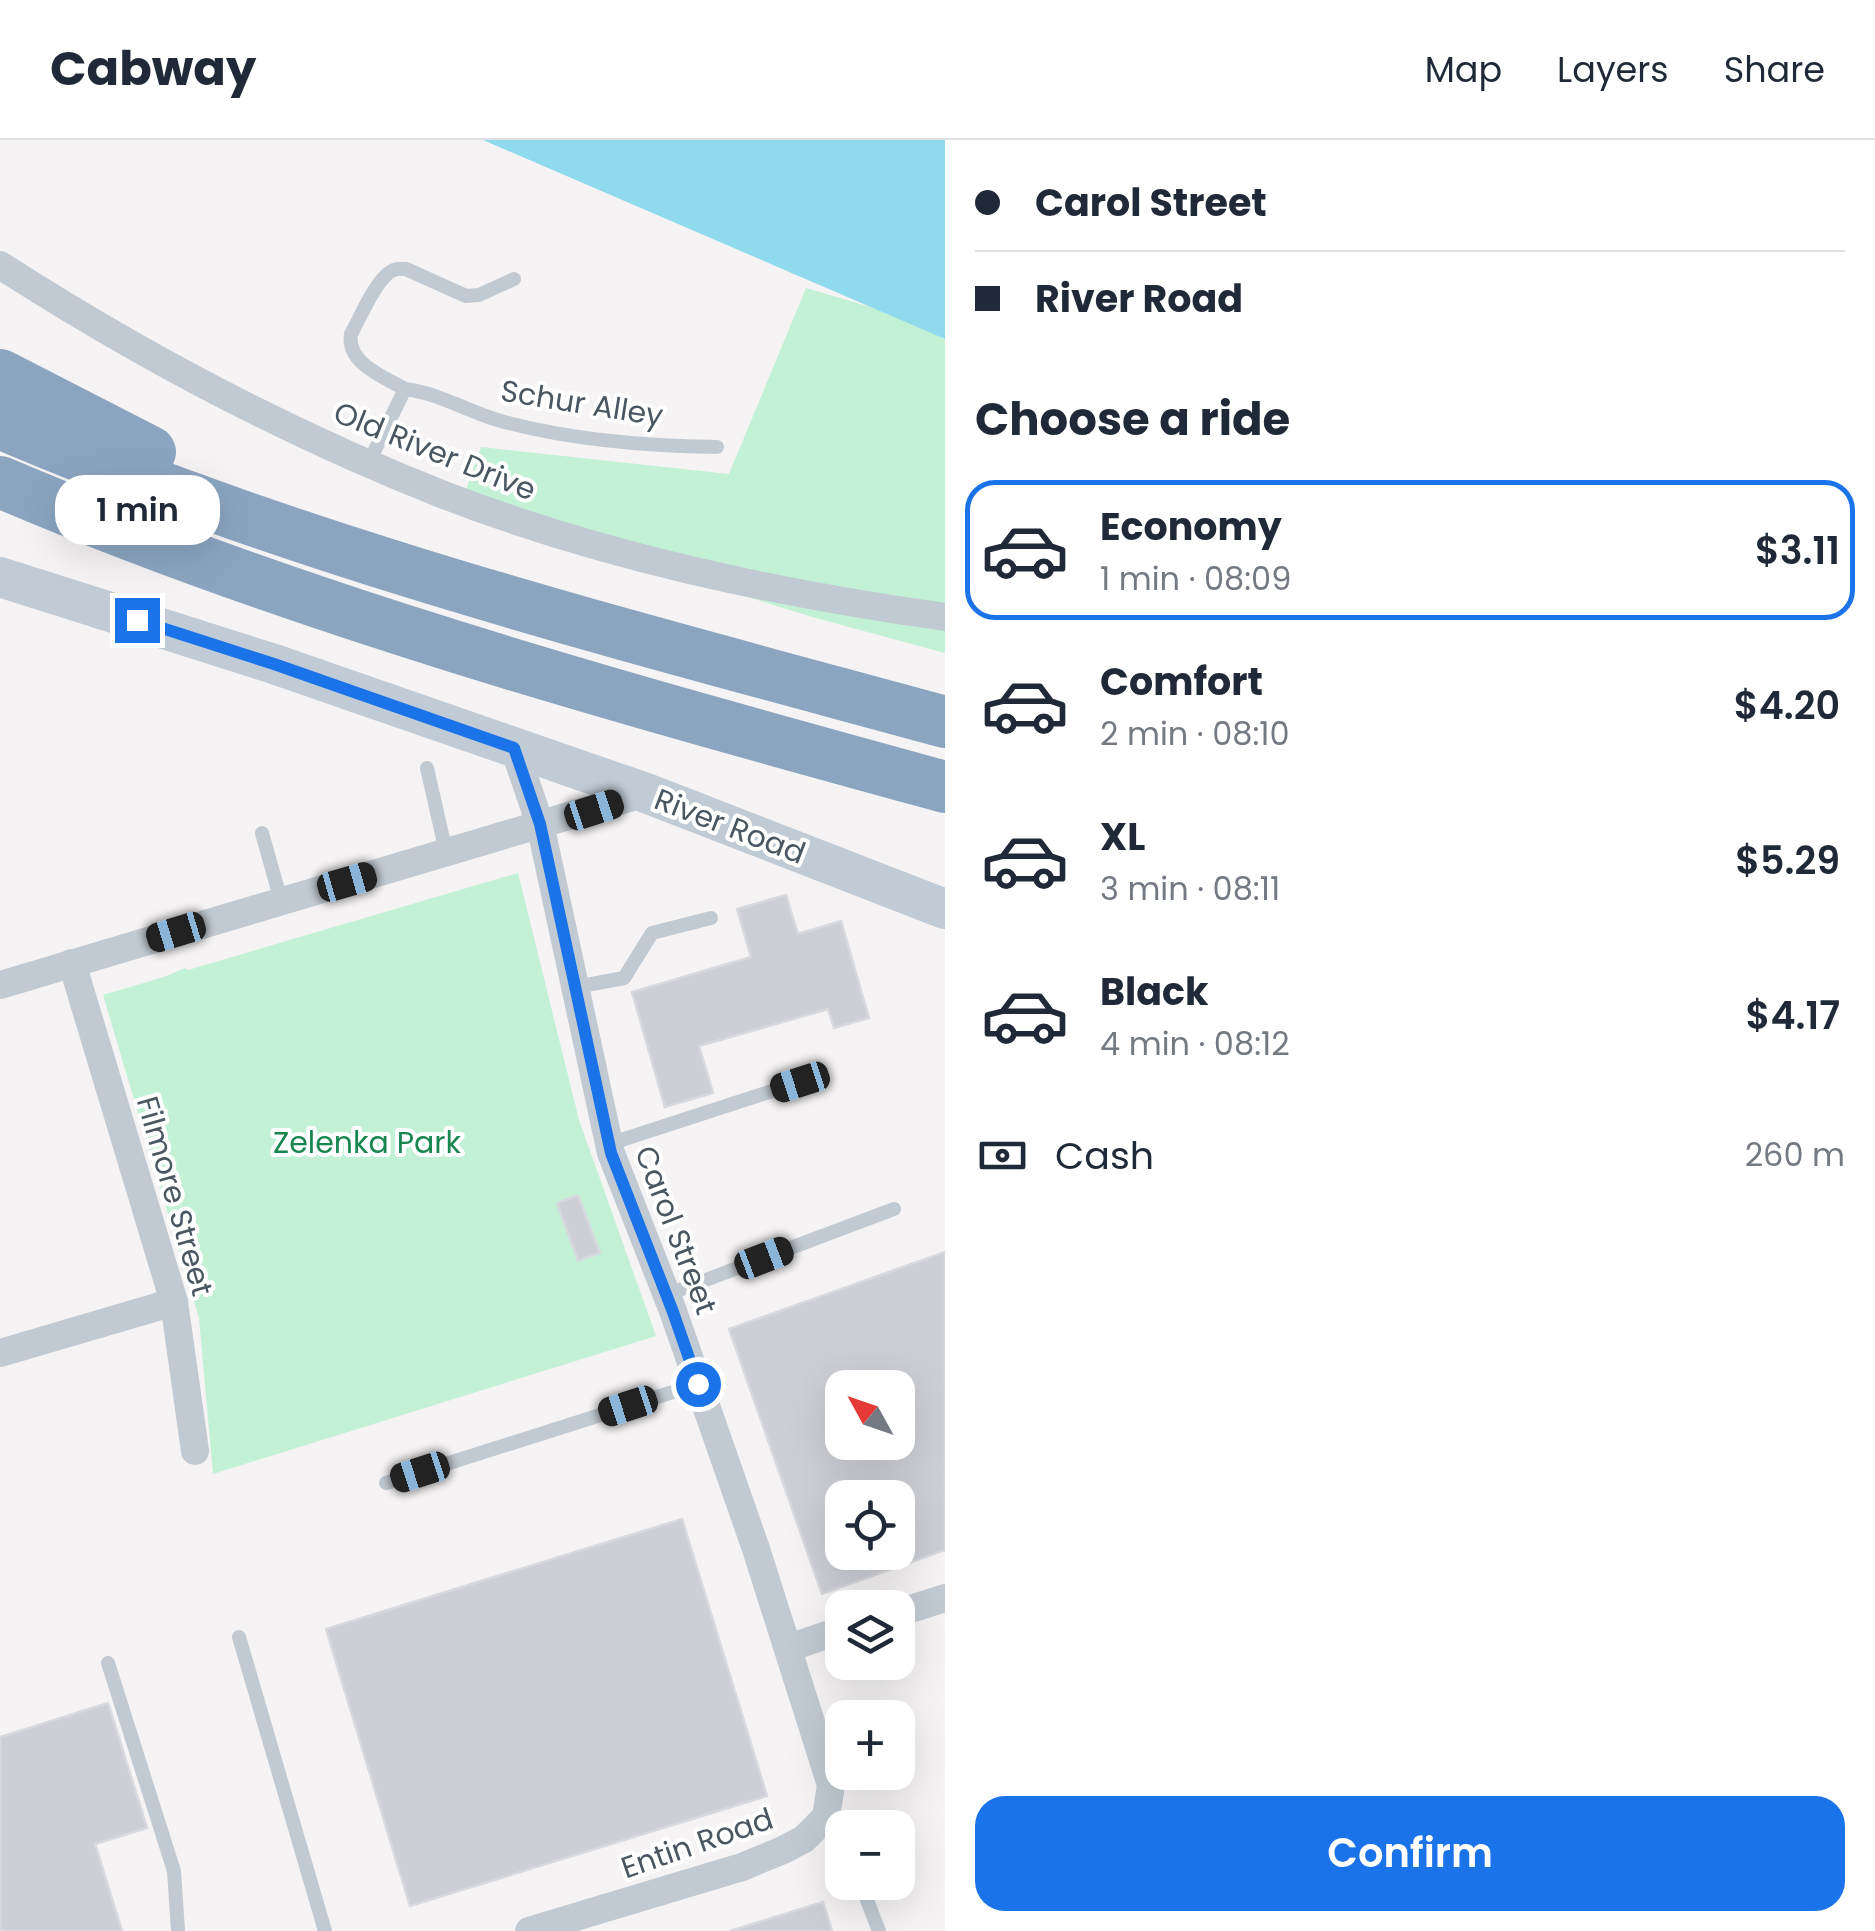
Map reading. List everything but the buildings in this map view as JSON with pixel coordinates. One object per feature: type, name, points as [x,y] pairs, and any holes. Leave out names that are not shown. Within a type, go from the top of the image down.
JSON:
[{"type":"highway","points":[[0,375],[187,470],[453,586]]},
{"type":"highway","points":[[0,423],[163,490],[453,586],[945,722]]},
{"type":"highway","points":[[0,482],[144,541],[339,611],[634,701],[945,786]]},
{"type":"street","name":"Old River Drive","points":[[0,265],[180,372],[368,464],[448,496],[656,562],[804,595],[945,618]]},
{"type":"street","name":"River Road","points":[[0,577],[274,664],[646,793],[945,909]]},
{"type":"street","name":"Carol Street","points":[[514,748],[540,824],[609,1144],[698,1384],[788,1648]]},
{"type":"street","points":[[0,985],[646,793]]},
{"type":"street","name":"Filmore Street","points":[[72,964],[174,1302],[196,1450]]},
{"type":"street","points":[[0,1354],[174,1302]]},
{"type":"street","points":[[915,1608],[945,1598]]},
{"type":"street","points":[[825,1636],[788,1648],[832,1785],[828,1802]]},
{"type":"street","name":"Entin Road","points":[[529,1931],[756,1862],[804,1839],[826,1817],[828,1802]]},
{"type":"lane","name":"Schur Alley","points":[[514,279],[479,295],[466,296],[406,269],[391,271],[351,334],[352,353],[405,389],[448,400],[495,420],[563,434],[672,446],[717,446]]},
{"type":"lane","points":[[368,464],[405,389]]},
{"type":"lane","points":[[427,768],[446,852]]},
{"type":"lane","points":[[262,833],[281,901]]},
{"type":"lane","points":[[576,987],[624,978],[652,933],[710,918]]},
{"type":"lane","points":[[609,1144],[800,1082]]},
{"type":"lane","points":[[666,1295],[894,1209]]},
{"type":"lane","points":[[386,1483],[698,1384]]},
{"type":"lane","points":[[239,1637],[324,1931]]},
{"type":"lane","points":[[108,1663],[174,1870],[178,1931]]},
{"type":"lane","points":[[828,1802],[831,1810]]},
{"type":"lane","points":[[867,1900],[878,1931]]},
{"type":"green space","points":[[806,288],[945,329],[945,653],[812,617],[460,507],[481,447],[729,474]]},
{"type":"green space","name":"Zelenka Park","points":[[518,873],[579,1120],[656,1336],[213,1474],[199,1318],[103,995]]},
{"type":"water","points":[[483,140],[945,140],[945,339]]},
{"type":"route","points":[[137,620],[514,748],[540,824],[611,1153],[698,1384]]}]
